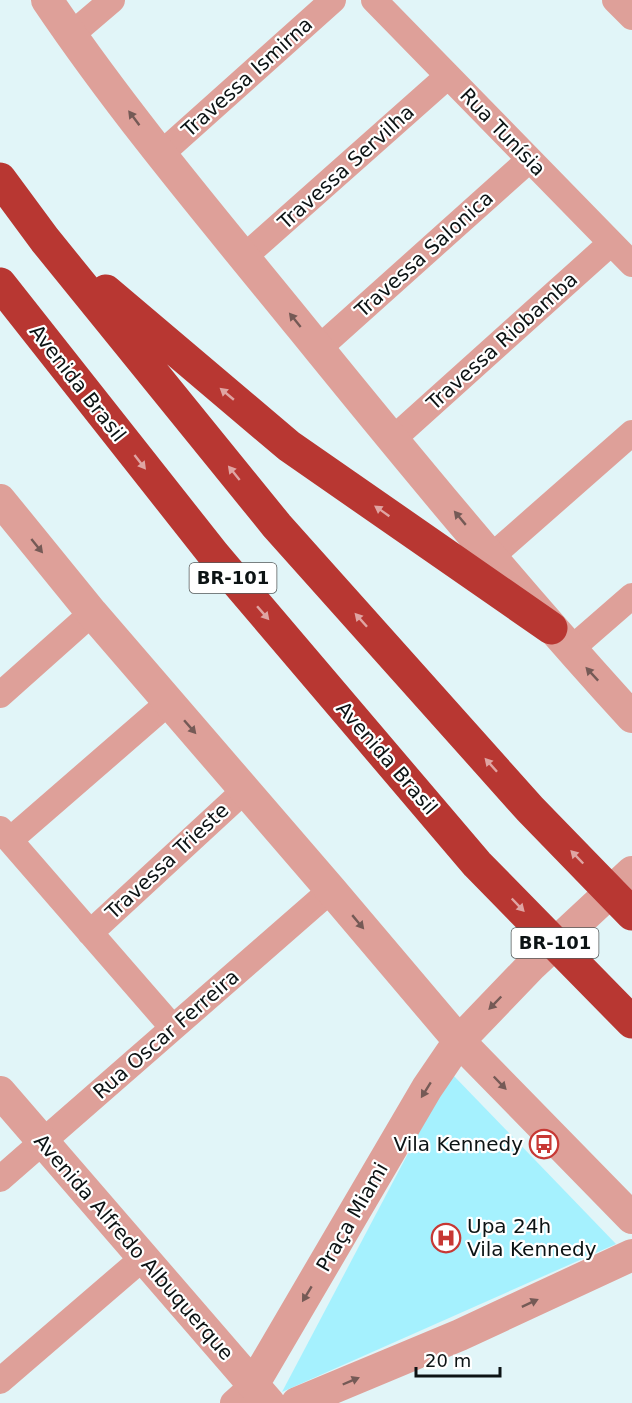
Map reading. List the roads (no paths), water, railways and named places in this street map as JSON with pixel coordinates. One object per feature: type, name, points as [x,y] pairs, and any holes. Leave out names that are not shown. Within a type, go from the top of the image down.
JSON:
[{"type":"highway","name":"BR-101","points":[[0,179],[45,240],[277,526],[530,809],[632,914]]},
{"type":"highway","points":[[45,240],[289,446],[561,639]]},
{"type":"highway","name":"Avenida Brasil","points":[[0,284],[214,555],[477,864],[632,1022]]},
{"type":"street","points":[[47,0],[71,36],[161,154],[318,349],[561,639],[632,717]]},
{"type":"street","points":[[71,36],[112,0]]},
{"type":"street","name":"Travessa Ismirna","points":[[161,154],[333,0]]},
{"type":"street","name":"Rua Tunísia","points":[[374,0],[632,264]]},
{"type":"street","points":[[615,0],[632,17]]},
{"type":"street","name":"Travessa Servilha","points":[[244,257],[448,76]]},
{"type":"street","name":"Travessa Salonica","points":[[318,349],[529,160]]},
{"type":"street","name":"Travessa Riobamba","points":[[393,440],[610,243]]},
{"type":"street","points":[[492,556],[632,433]]},
{"type":"street","points":[[0,500],[92,613],[459,1041],[632,1218]]},
{"type":"street","points":[[561,639],[632,596]]},
{"type":"street","points":[[0,695],[92,613]]},
{"type":"street","points":[[169,702],[5,835],[173,1028]]},
{"type":"street","name":"Travessa Trieste","points":[[90,933],[245,790]]},
{"type":"street","name":"Praça Miami","points":[[252,1397],[427,1088],[459,1041],[532,964],[632,872]]},
{"type":"street","name":"Rua Oscar Ferreira","points":[[0,1179],[331,890]]},
{"type":"street","name":"Avenida Alfredo Albuquerque","points":[[0,1092],[144,1257],[252,1397]]},
{"type":"street","points":[[297,1403],[460,1335],[632,1255]]},
{"type":"street","points":[[0,1381],[144,1257]]},
{"type":"place","name":"Vila Kennedy","points":[[544,1144]]},
{"type":"place","name":"Upa 24h Vila Kennedy","points":[[446,1238]]}]
